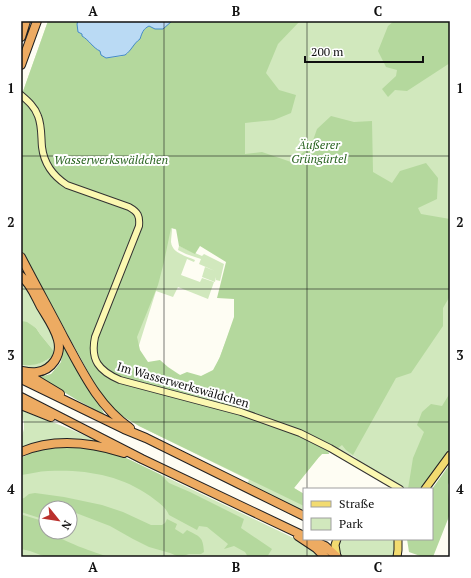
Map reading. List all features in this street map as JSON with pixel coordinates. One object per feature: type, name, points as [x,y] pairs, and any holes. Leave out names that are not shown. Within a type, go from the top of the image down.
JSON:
[{"type":"highway","points":[[21,24],[24,21]]},
{"type":"highway","points":[[21,37],[24,21]]},
{"type":"highway","points":[[21,65],[37,21]]},
{"type":"highway","points":[[21,257],[96,394],[106,407],[120,420],[146,438]]},
{"type":"highway","points":[[21,276],[30,286],[53,328],[58,340],[59,348],[56,359],[52,365],[37,372],[21,374]]},
{"type":"highway","points":[[21,374],[52,389],[86,410],[303,516]]},
{"type":"highway","points":[[21,397],[142,459],[303,536]]},
{"type":"highway","points":[[21,405],[41,414],[68,422]]},
{"type":"highway","points":[[21,452],[46,445],[61,443],[81,444],[106,448],[142,459]]},
{"type":"highway","points":[[291,531],[303,539]]},
{"type":"highway","points":[[304,540],[316,548],[325,557]]},
{"type":"highway","points":[[312,540],[324,546],[337,557]]},
{"type":"main road","points":[[425,488],[450,455]]},
{"type":"main road","points":[[337,540],[335,545],[337,557]]},
{"type":"main road","points":[[398,540],[398,556]]},
{"type":"street","name":"Im Wasserwerkswäldchen","points":[[22,96],[33,106],[38,116],[41,125],[42,148],[50,171],[67,185],[129,207],[135,210],[139,217],[139,226],[95,337],[93,351],[100,368],[105,373],[120,380],[241,412],[300,433],[330,448],[398,488]]},
{"type":"green space","name":"Äußerer Grüngürtel","points":[[48,21],[450,21],[450,448],[421,488],[403,488],[359,462],[355,457],[337,449],[328,451],[329,454],[322,454],[294,488],[303,493],[303,512],[247,484],[249,480],[139,426],[21,249],[21,97]],"holes":[[[172,228],[239,256],[243,297],[210,382],[180,375],[135,358],[156,291],[173,297],[178,287],[208,299],[214,282],[202,278],[200,282],[181,275],[187,259],[194,262],[195,260],[180,254],[174,249],[171,242]]]},
{"type":"green space","name":"Äußerer Grüngürtel","points":[[48,21],[78,21],[77,24],[82,36],[89,40],[92,45],[106,58],[121,57],[126,55],[140,39],[145,28],[149,26],[155,28],[161,27],[172,21],[300,21],[278,44],[266,73],[279,90],[296,95],[291,113],[274,120],[245,123],[245,154],[262,152],[291,162],[311,146],[317,129],[331,116],[354,122],[372,121],[373,172],[392,183],[400,171],[426,163],[438,178],[437,199],[418,208],[421,214],[450,219],[450,296],[443,308],[443,326],[411,373],[396,378],[353,455],[342,445],[337,449],[328,451],[329,454],[322,454],[294,488],[303,493],[303,506],[139,426],[117,413],[98,390],[21,249],[21,97]],"holes":[[[171,228],[176,229],[179,246],[195,254],[200,246],[226,262],[217,298],[234,299],[234,317],[220,357],[213,370],[201,376],[187,372],[180,375],[160,360],[148,362],[140,350],[137,337],[158,285]]]},
{"type":"green space","points":[[394,21],[450,21],[450,63],[407,91],[395,90],[388,97],[382,89],[396,76],[397,70],[386,67],[378,51],[388,26]]},
{"type":"green space","points":[[179,246],[202,256],[204,254],[224,264],[220,281],[216,280],[216,277],[215,282],[202,277],[205,267],[215,271],[199,264],[201,259],[178,250]]},
{"type":"green space","points":[[21,281],[33,296],[56,342],[54,356],[48,364],[40,369],[31,369],[22,366],[39,363],[50,358],[53,355],[53,350],[36,328],[22,321],[21,323]]},
{"type":"green space","points":[[22,321],[27,322],[36,328],[53,350],[53,355],[50,358],[38,364],[21,365]]},
{"type":"green space","points":[[63,347],[66,347],[105,415],[39,377],[51,374],[61,362]]},
{"type":"green space","points":[[450,393],[450,448],[421,488],[408,488],[413,458],[424,432],[417,425],[422,412],[431,404],[442,406]]},
{"type":"green space","points":[[21,409],[97,441],[66,439],[29,446],[21,450],[24,422]]},
{"type":"green space","points":[[78,446],[120,455],[161,475],[169,483],[244,519],[241,528],[272,549],[267,557],[248,557],[245,552],[234,546],[224,549],[228,544],[207,527],[199,526],[197,530],[169,515],[161,504],[139,489],[114,478],[88,472],[75,471],[45,471],[21,475],[21,458],[33,452]]},
{"type":"green space","points":[[62,447],[120,455],[302,542],[323,557],[21,557],[21,458],[46,449]]},
{"type":"green space","points":[[450,464],[450,481],[448,485],[450,514],[433,557],[423,557],[409,552],[407,540],[433,540],[433,488]]},
{"type":"green space","points":[[35,493],[64,497],[102,505],[123,512],[151,525],[162,525],[167,519],[177,524],[175,529],[183,534],[187,530],[200,538],[203,543],[204,552],[201,554],[177,556],[149,547],[110,526],[78,514],[78,500],[38,500],[38,517],[21,512],[21,499],[29,494]]},
{"type":"green space","points":[[23,515],[38,520],[38,540],[65,540],[109,557],[46,557],[21,549],[21,520]]},
{"type":"green space","points":[[340,540],[395,540],[393,557],[340,557],[338,547]]},
{"type":"water","points":[[78,21],[172,21],[163,29],[155,29],[149,26],[147,27],[142,33],[140,39],[125,55],[106,58],[82,36],[82,34],[78,32]]},
{"type":"park label","name":"Wasserwerkswäldchen","points":[[111,160]]}]
